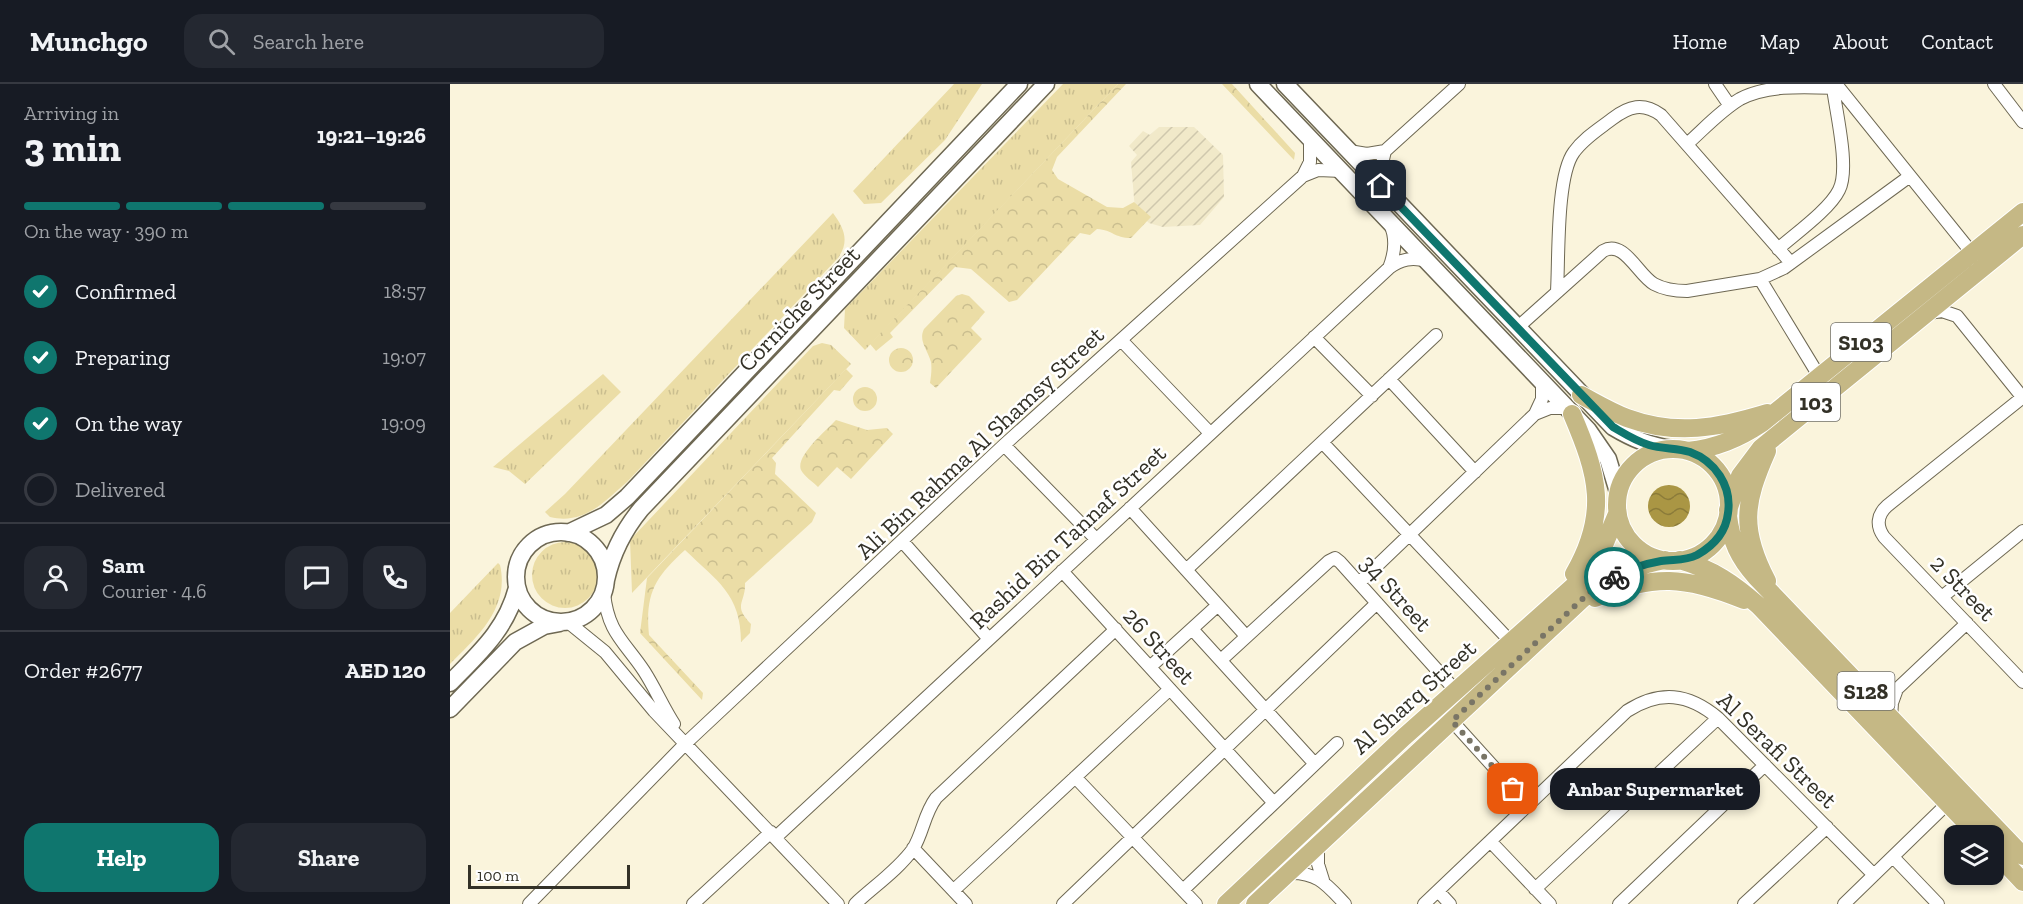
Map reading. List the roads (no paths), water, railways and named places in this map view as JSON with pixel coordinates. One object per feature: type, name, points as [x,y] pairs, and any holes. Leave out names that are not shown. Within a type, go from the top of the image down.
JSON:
[{"type":"main road","name":"Corniche Street","points":[[568,533],[606,515],[627,497],[1019,84]]},
{"type":"main road","name":"Corniche Street","points":[[605,587],[610,564],[622,535],[641,509],[1046,84]]},
{"type":"main road","points":[[1258,84],[1599,443],[1608,459],[1618,492]]},
{"type":"main road","points":[[1285,84],[1613,427],[1651,446],[1680,450],[1702,458],[1718,474],[1728,494],[1728,513],[1723,529],[1716,541],[1699,554],[1672,560],[1651,556],[1629,540],[1617,514],[1618,492],[1623,478],[1638,461],[1658,451],[1680,450]]},
{"type":"main road","points":[[1926,313],[2023,234],[2017,222],[2023,213]]},
{"type":"main road","name":"S103","points":[[1680,450],[1708,449],[1745,435],[2023,213]]},
{"type":"main road","name":"103","points":[[1728,513],[1740,477],[1750,462],[1774,437],[1926,313]]},
{"type":"main road","points":[[1581,395],[1625,417],[1670,428],[1716,427],[1777,410]]},
{"type":"main road","points":[[1568,601],[1588,546],[1596,507],[1593,468],[1569,411]]},
{"type":"main road","points":[[1767,601],[1748,528],[1748,508],[1751,489],[1774,437]]},
{"type":"main road","name":"S128","points":[[1728,513],[1730,533],[1736,549],[1767,601],[1969,825]]},
{"type":"main road","name":"Al Sharq Street","points":[[1255,904],[1452,721],[1568,601],[1576,584],[1601,552],[1617,514]]},
{"type":"main road","points":[[450,709],[515,642],[529,633],[579,619],[598,604],[605,587],[605,567],[596,549],[581,537],[556,532],[541,537],[528,546],[520,559],[516,574],[517,588],[523,602],[533,613],[546,620],[564,622]]},
{"type":"main road","name":"Al Sharq Street","points":[[1226,904],[1511,642],[1568,601],[1608,580],[1645,564],[1672,560]]},
{"type":"main road","name":"S128","points":[[1672,560],[1714,572],[1767,601],[1866,692],[2023,856]]},
{"type":"main road","points":[[1568,601],[1636,583],[1660,580],[1706,585],[1767,601]]},
{"type":"main road","points":[[450,683],[499,630],[507,617],[517,588]]},
{"type":"main road","points":[[2004,862],[2023,882]]},
{"type":"street","points":[[1348,151],[1367,154],[1385,151],[1459,84]]},
{"type":"street","points":[[1714,84],[1730,106]]},
{"type":"street","points":[[1994,84],[2023,122]]},
{"type":"street","points":[[1686,144],[1730,106],[1750,94],[1773,88],[1836,86]]},
{"type":"street","points":[[1836,86],[1972,252]]},
{"type":"street","points":[[1778,249],[1835,197],[1843,181],[1836,86]]},
{"type":"street","points":[[1557,291],[1564,173],[1574,151],[1582,142],[1622,111],[1638,106],[1654,110],[1661,115],[1791,263]]},
{"type":"street","points":[[1303,176],[1310,162],[1310,138]]},
{"type":"street","points":[[1381,186],[1381,168],[1385,151]]},
{"type":"street","points":[[1303,176],[1318,170],[1342,171]]},
{"type":"street","name":"Ali Bin Rahma Al Shamsy Street","points":[[529,904],[686,743],[1004,445],[1303,176]]},
{"type":"street","points":[[1517,328],[1603,251],[1611,248],[1620,250],[1653,284],[1675,291],[1760,279],[1791,263],[1910,176]]},
{"type":"street","points":[[1388,220],[1393,229],[1395,249],[1389,268]]},
{"type":"street","name":"Rashid Bin Tannaf Street","points":[[693,904],[773,835],[989,639],[1389,268],[1402,260],[1411,258],[1427,261]]},
{"type":"street","points":[[1760,279],[1819,376]]},
{"type":"street","points":[[1957,316],[1956,302],[1959,287]]},
{"type":"street","points":[[1926,313],[1942,311],[1957,316],[2023,398]]},
{"type":"street","points":[[1186,570],[1436,335]]},
{"type":"street","points":[[1314,337],[1372,396]]},
{"type":"street","points":[[1122,341],[1210,434]]},
{"type":"street","points":[[1389,379],[1475,472]]},
{"type":"street","points":[[1359,583],[1535,414],[1542,399],[1542,382]]},
{"type":"street","name":"2 Street","points":[[2023,398],[1887,506],[1878,520],[1884,537],[2023,682]]},
{"type":"street","points":[[1535,414],[1550,408],[1569,411]]},
{"type":"street","points":[[1322,442],[1511,642]]},
{"type":"street","points":[[1004,445],[1096,539]]},
{"type":"street","points":[[1130,508],[1246,636]]},
{"type":"street","points":[[1942,597],[2023,531]]},
{"type":"street","points":[[902,541],[989,639]]},
{"type":"street","name":"34 Street","points":[[1221,660],[1331,559],[1338,560],[1456,691]]},
{"type":"street","name":"26 Street","points":[[1062,571],[1274,803]]},
{"type":"street","points":[[605,587],[605,606],[614,631],[644,671],[686,743]]},
{"type":"street","points":[[1064,904],[1377,603]]},
{"type":"street","points":[[1150,666],[1218,605]]},
{"type":"street","points":[[564,622],[605,652],[654,711],[838,904]]},
{"type":"street","points":[[1892,718],[1892,703],[1897,689],[1967,623]]},
{"type":"street","name":"26 Street","points":[[1192,628],[1315,764]]},
{"type":"street","points":[[855,904],[913,848],[927,811],[936,798],[1116,629]]},
{"type":"street","points":[[954,890],[1170,689]]},
{"type":"street","points":[[1866,692],[1882,693],[1897,689]]},
{"type":"street","name":"Al Serafi Street","points":[[1424,904],[1627,711],[1639,703],[1667,696],[1681,698],[1701,706],[1718,718],[1874,875]]},
{"type":"street","points":[[1535,889],[1718,718]]},
{"type":"street","points":[[1452,721],[1528,805]]},
{"type":"street","points":[[1183,890],[1337,743]]},
{"type":"street","points":[[1619,904],[1765,765]]},
{"type":"street","points":[[1075,777],[1196,904]]},
{"type":"street","points":[[1844,904],[1948,803]]},
{"type":"street","points":[[1744,904],[1827,827]]},
{"type":"street","points":[[1490,841],[1550,904]]},
{"type":"street","points":[[1318,846],[1318,864],[1323,880],[1345,904]]},
{"type":"street","points":[[913,848],[966,904]]},
{"type":"street","points":[[1893,857],[1938,904]]},
{"type":"street","points":[[1289,873],[1307,874],[1323,880]]},
{"type":"street","points":[[1438,891],[1450,904]]},
{"type":"water","points":[[1669,485],[1684,491],[1690,506],[1684,521],[1669,527],[1654,521],[1648,506],[1654,491]]},
{"type":"place","name":"Anbar Supermarket","points":[[1513,789]]}]
